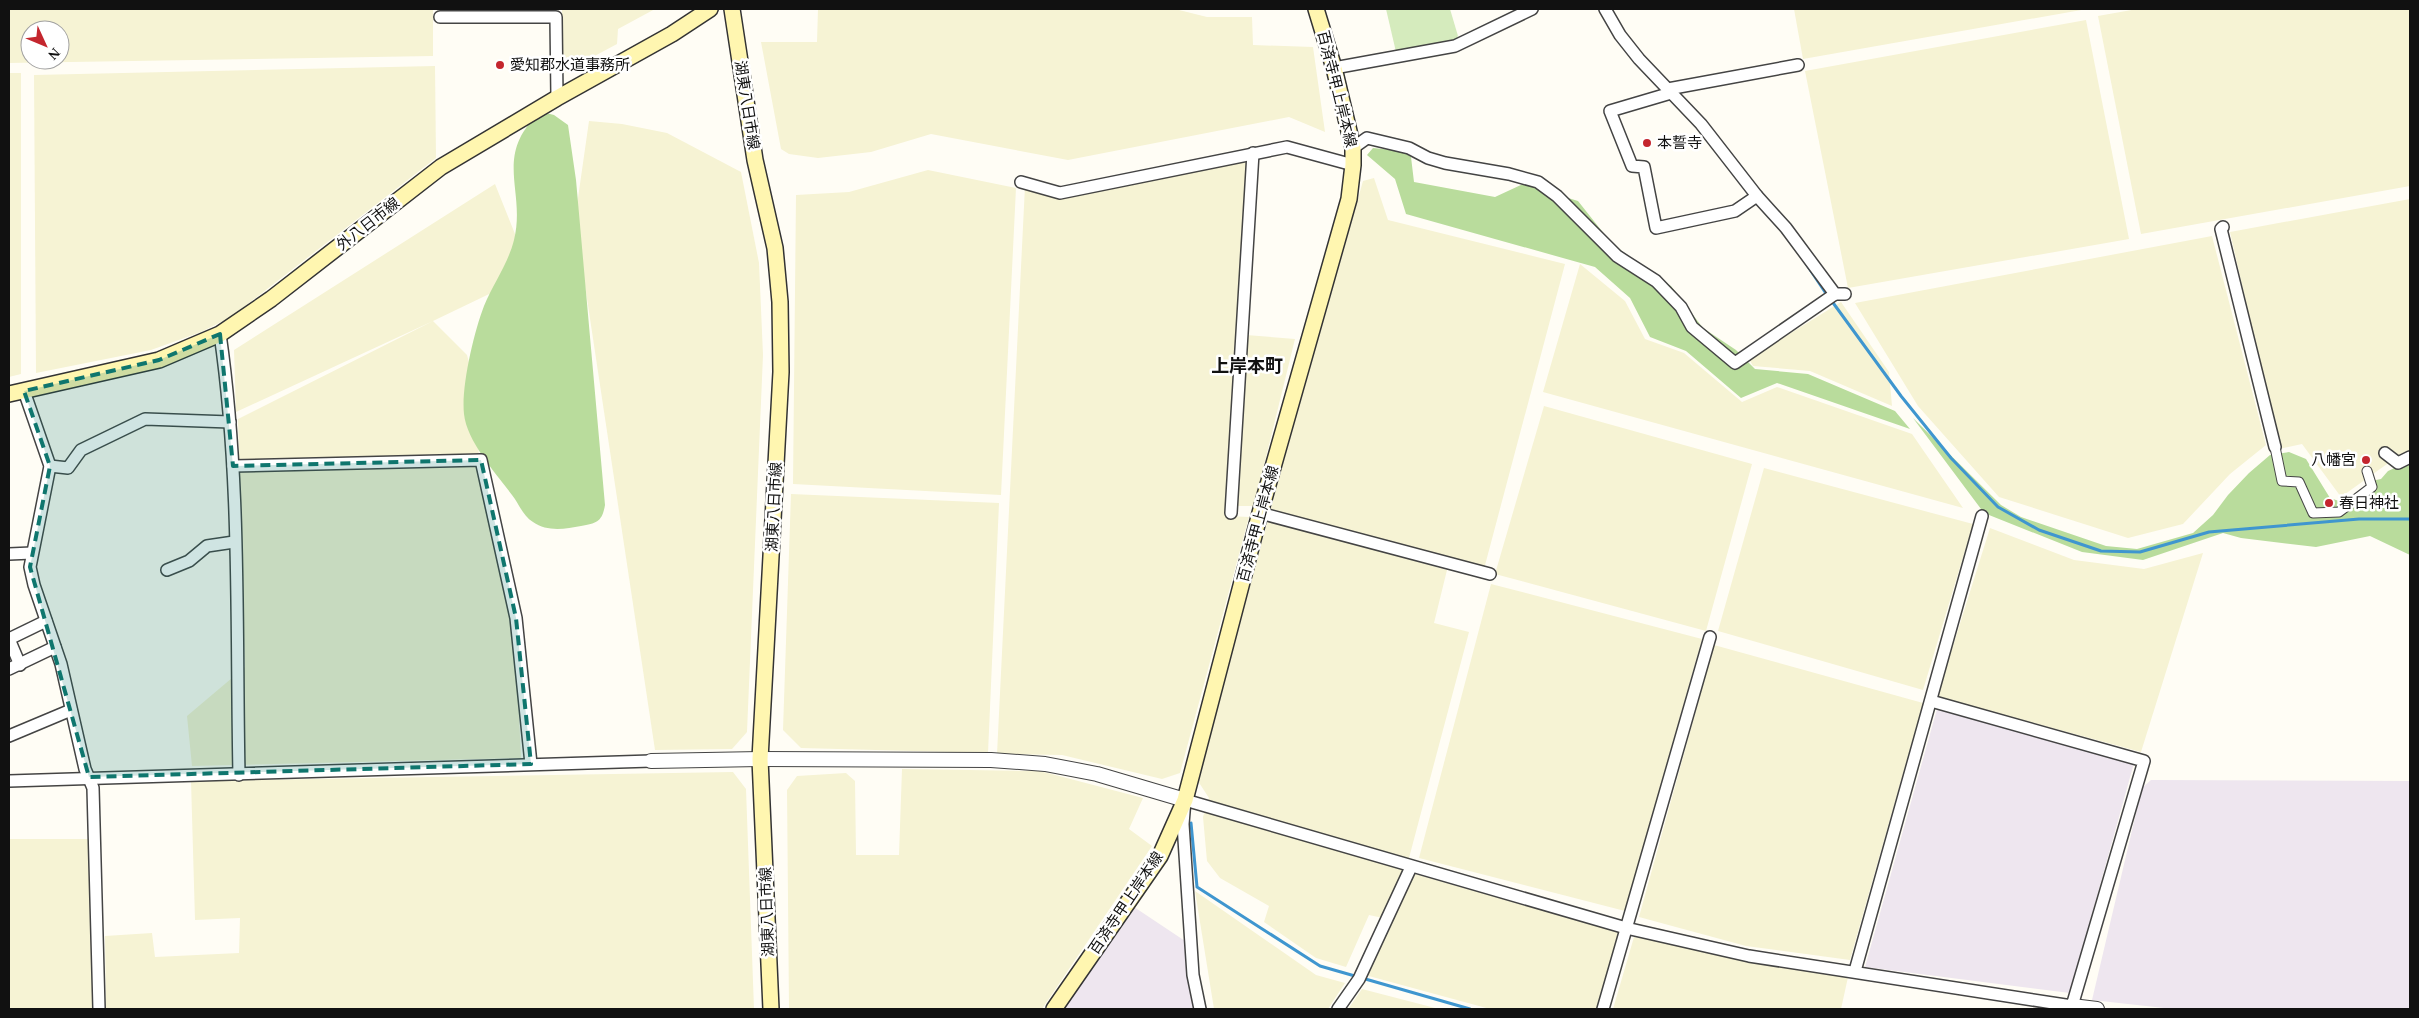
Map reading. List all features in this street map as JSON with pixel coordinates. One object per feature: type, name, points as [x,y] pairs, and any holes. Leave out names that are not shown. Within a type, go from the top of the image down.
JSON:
[{"type":"main road","name":"外八日市線","points":[[16,392],[159,360],[220,334],[271,299],[442,167],[557,98],[672,34],[710,9]]},
{"type":"main road","name":"湖東八日市線","points":[[732,9],[755,160],[775,248],[780,302],[781,372],[760,759],[771,1009]]},
{"type":"main road","name":"百済寺甲上岸本線","points":[[1054,1009],[1160,856],[1185,800],[1260,513],[1348,199],[1353,165],[1353,148],[1334,68],[1316,9]]},
{"type":"street","points":[[1334,68],[1455,46],[1532,9]]},
{"type":"street","points":[[1353,148],[1367,138],[1409,148],[1428,158],[1445,163],[1509,174],[1538,182],[1557,196],[1617,256],[1656,281],[1681,307],[1692,327],[1735,363],[1840,294],[1757,196],[1701,124],[1638,59],[1620,35],[1605,9]]},
{"type":"street","points":[[440,17],[556,17],[557,98]]},
{"type":"street","points":[[1757,196],[1735,211],[1656,228],[1644,167],[1632,166],[1610,110],[1670,91],[1798,65]]},
{"type":"street","points":[[1022,182],[1060,193],[1102,186],[1254,152],[1287,147],[1353,165]]},
{"type":"street","points":[[1231,512],[1254,152]]},
{"type":"street","points":[[2223,227],[2221,229],[2282,481],[2299,482],[2313,513],[2339,512],[2372,487],[2367,471]]},
{"type":"street","points":[[220,334],[233,466],[239,775]]},
{"type":"street","points":[[16,392],[50,466],[30,567],[34,585],[55,647],[84,769],[93,788],[99,1009]]},
{"type":"street","points":[[50,466],[68,468],[72,459],[81,450],[145,419],[230,422]]},
{"type":"street","points":[[2385,453],[2398,463],[2410,457]]},
{"type":"street","points":[[233,466],[481,460],[516,618],[531,764]]},
{"type":"street","points":[[1260,513],[1490,574]]},
{"type":"street","points":[[1855,971],[1982,516]]},
{"type":"street","points":[[167,570],[189,560],[207,546],[234,542]]},
{"type":"street","points":[[9,554],[32,553]]},
{"type":"street","points":[[46,621],[9,639],[14,667],[55,647]]},
{"type":"street","points":[[1603,1009],[1710,637]]},
{"type":"street","points":[[1930,700],[2144,761],[2072,1006]]},
{"type":"street","points":[[9,736],[71,710]]},
{"type":"street","points":[[9,781],[531,764],[760,759],[991,760],[1044,764],[1097,774],[1411,867],[1626,928],[1749,956],[2097,1009]]},
{"type":"street","points":[[1185,800],[1183,824],[1193,975],[1200,1009]]},
{"type":"street","points":[[1338,1009],[1359,979],[1411,867]]},
{"type":"highlighted area","points":[[220,334],[233,466],[481,460],[516,618],[531,764],[89,777],[30,567],[50,466],[24,391],[159,360]]},
{"type":"shaded area","points":[[9,9],[433,9],[433,56],[70,62],[70,20],[20,20],[20,63],[9,63]]},
{"type":"shaded area","points":[[448,9],[562,9],[448,12]]},
{"type":"shaded area","points":[[562,9],[655,9],[618,29],[617,44],[561,74]]},
{"type":"shaded area","points":[[818,9],[1175,9],[1207,17],[1252,17],[1253,45],[1313,47],[1325,132],[1289,117],[1068,160],[931,134],[871,152],[818,158],[789,154],[781,149],[761,42],[817,42]]},
{"type":"shaded area","points":[[1794,9],[2087,9],[1803,59]]},
{"type":"shaded area","points":[[2137,9],[2410,9],[2410,186],[2141,234],[2098,16]]},
{"type":"shaded area","points":[[2086,20],[2129,239],[1848,288],[1805,71]]},
{"type":"shaded area","points":[[435,66],[436,158],[231,317],[201,332],[151,350],[36,373],[34,75]]},
{"type":"shaded area","points":[[9,73],[21,73],[21,374],[9,377]]},
{"type":"shaded area","points":[[589,121],[622,124],[667,133],[741,172],[759,263],[763,355],[747,732],[732,749],[655,750],[575,219]]},
{"type":"shaded area","points":[[1248,159],[1227,516],[1249,517],[1180,773],[1162,779],[1062,755],[997,754],[1025,186],[1062,196]]},
{"type":"shaded area","points":[[928,170],[1016,188],[1001,495],[793,484],[796,195],[849,192]]},
{"type":"shaded area","points":[[1374,178],[1388,220],[1565,264],[1484,569],[1270,509],[1363,181]]},
{"type":"shaded area","points":[[495,184],[531,274],[236,412],[234,350]]},
{"type":"shaded area","points":[[2410,199],[2410,451],[2387,464],[2341,497],[2302,444],[2279,449],[2230,232]]},
{"type":"shaded area","points":[[2212,236],[2266,445],[2230,474],[2183,524],[2128,538],[1999,497],[1918,406],[1855,303]]},
{"type":"shaded area","points":[[1580,264],[1625,301],[1645,339],[1684,353],[1742,402],[1777,387],[1912,434],[1963,508],[1543,392]]},
{"type":"shaded area","points":[[1841,302],[1889,372],[1892,406],[1810,371],[1753,366],[1749,359]]},
{"type":"shaded area","points":[[433,321],[467,355],[471,370],[481,478],[510,607],[516,652],[521,758],[192,766],[187,716],[245,667],[238,419]]},
{"type":"shaded area","points":[[1246,335],[1295,339],[1254,506],[1238,506]]},
{"type":"shaded area","points":[[1544,406],[1752,464],[1706,631],[1495,574]]},
{"type":"shaded area","points":[[1764,468],[1973,524],[1923,690],[1718,631]]},
{"type":"shaded area","points":[[791,494],[999,503],[988,753],[801,748],[783,730]]},
{"type":"shaded area","points":[[1268,520],[1447,570],[1434,623],[1469,632],[1409,858],[1383,918],[1369,915],[1346,967],[1316,958],[1264,922],[1269,906],[1220,878],[1207,861],[1203,817],[1209,798],[1196,778]]},
{"type":"shaded area","points":[[1990,528],[2074,560],[2144,569],[2203,553],[2141,752],[1937,697]]},
{"type":"shaded area","points":[[1491,584],[1702,639],[1625,911],[1419,858]]},
{"type":"shaded area","points":[[1714,645],[1923,703],[1850,960],[1746,946],[1639,917]]},
{"type":"shaded area","points":[[1937,709],[2134,763],[2070,993],[1865,967]]},
{"type":"shaded area","points":[[902,769],[1040,771],[1143,798],[1129,829],[1152,846],[1042,1009],[789,1009],[787,790],[797,776],[846,773],[855,781],[856,855],[899,855]]},
{"type":"shaded area","points":[[733,772],[746,789],[754,1009],[106,1009],[105,936],[152,933],[155,957],[239,953],[240,918],[195,920],[191,781]]},
{"type":"shaded area","points":[[2151,780],[2410,781],[2410,1009],[2173,1009],[2092,1000],[2142,788]]},
{"type":"shaded area","points":[[9,839],[90,839],[95,1009],[9,1009]]},
{"type":"shaded area","points":[[1415,874],[1622,933],[1597,1009],[1490,1009],[1365,975]]},
{"type":"shaded area","points":[[1195,891],[1316,975],[1345,983],[1328,1009],[1214,1009]]},
{"type":"shaded area","points":[[1131,905],[1185,941],[1188,979],[1194,1009],[1063,1009]]},
{"type":"shaded area","points":[[1634,937],[1848,977],[1841,1009],[1613,1009]]},
{"type":"shaded area","points":[[1362,989],[1439,1009],[1348,1009]]},
{"type":"green space","points":[[1386,9],[1450,9],[1458,36],[1454,42],[1396,52]]},
{"type":"green space","points":[[546,113],[554,115],[568,125],[576,180],[605,505],[602,515],[595,523],[562,529],[538,525],[526,517],[515,498],[476,446],[466,425],[464,414],[466,375],[476,330],[484,306],[508,257],[514,240],[517,206],[514,161],[517,146],[524,131],[537,115]]},
{"type":"green space","points":[[1373,148],[1403,151],[1411,157],[1414,182],[1495,197],[1523,184],[1578,201],[1605,235],[1630,259],[1671,286],[1703,328],[1736,350],[1755,369],[1808,374],[1895,411],[1910,429],[1777,383],[1741,398],[1686,351],[1650,337],[1630,298],[1595,267],[1406,214],[1395,179],[1367,155]]},
{"type":"green space","points":[[1913,418],[2001,505],[2021,517],[2106,546],[2137,549],[2193,533],[2213,515],[2228,495],[2249,473],[2270,455],[2289,452],[2306,459],[2330,498],[2345,503],[2371,481],[2381,479],[2388,471],[2410,461],[2410,555],[2370,536],[2316,547],[2241,538],[2223,533],[2143,560],[2082,552],[1984,513]]},
{"type":"waterway","points":[[1807,265],[1827,295]]},
{"type":"waterway","points":[[1831,300],[1901,396],[1951,458],[1998,507],[2039,530],[2101,551],[2140,552],[2209,532],[2359,519],[2410,519]]},
{"type":"waterway","points":[[1191,823],[1197,887],[1320,966],[1470,1009]]},
{"type":"place","name":"愛知郡水道事務所","points":[[500,65]]},
{"type":"place","name":"本誓寺","points":[[1647,143]]},
{"type":"place","name":"八幡宮","points":[[2366,460]]},
{"type":"place","name":"春日神社","points":[[2329,503]]},
{"type":"district","name":"上岸本町","points":[[1247,366]]}]
